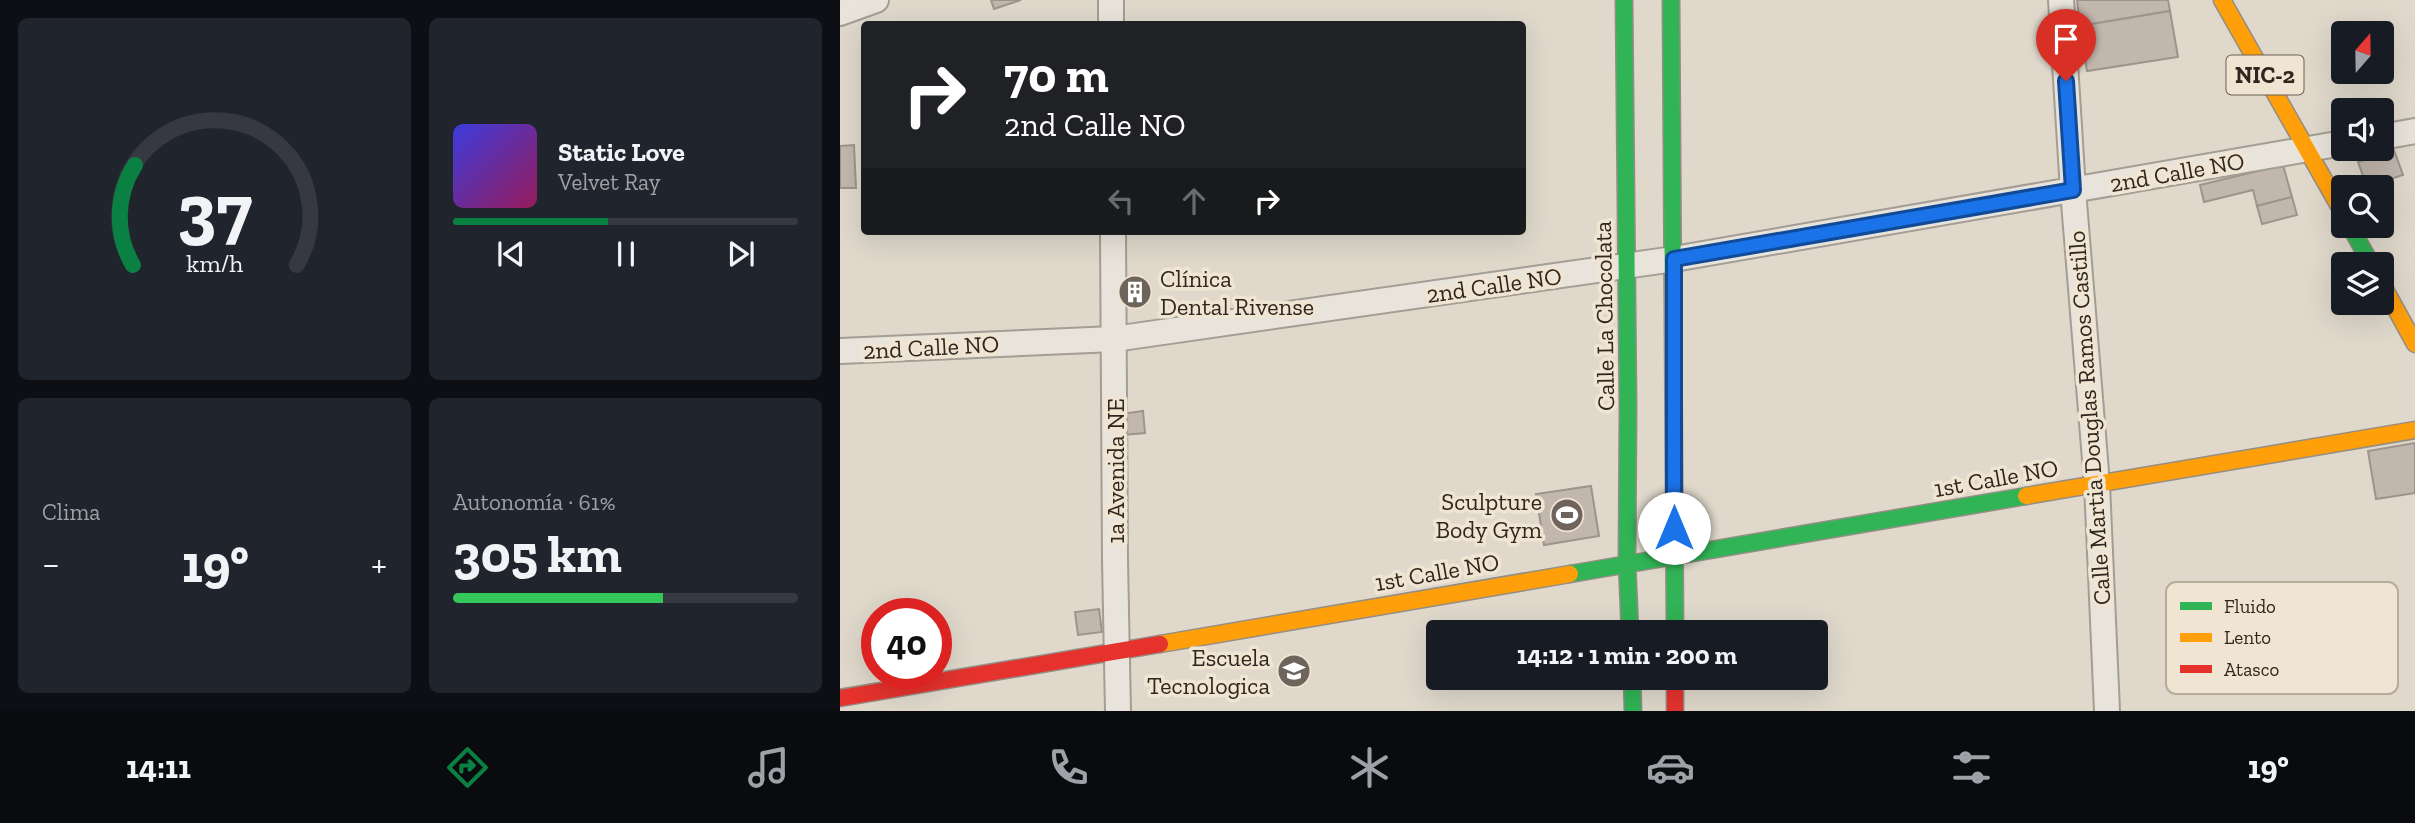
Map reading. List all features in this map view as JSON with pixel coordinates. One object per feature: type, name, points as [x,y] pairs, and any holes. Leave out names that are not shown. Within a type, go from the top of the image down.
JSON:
[{"type":"main road","name":"Calle La Chocolata","points":[[1624,0],[1629,620]]},
{"type":"main road","points":[[1671,0],[1675,620]]},
{"type":"main road","name":"NIC-2","points":[[2222,0],[2331,192]]},
{"type":"main road","points":[[2394,306],[2415,344]]},
{"type":"main road","name":"1st Calle NO","points":[[840,698],[2415,430]]},
{"type":"main road","points":[[1632,690],[1633,711]]},
{"type":"main road","points":[[1675,690],[1675,711]]},
{"type":"street","points":[[840,13],[876,0]]},
{"type":"street","points":[[1111,0],[1111,21]]},
{"type":"street","name":"Calle Martia Douglas Ramos Castillo","points":[[2061,0],[2073,190],[2097,484],[2107,711]]},
{"type":"street","points":[[2394,135],[2415,131]]},
{"type":"street","name":"2nd Calle NO","points":[[840,351],[1114,339],[1674,259],[2331,145]]},
{"type":"street","name":"1a Avenida NE","points":[[1113,235],[1118,711]]},
{"type":"building","points":[[991,0],[1021,0],[994,9]]},
{"type":"building","points":[[2077,0],[2168,0],[2170,11],[2080,26]]},
{"type":"building","points":[[2170,11],[2178,57],[2087,71],[2080,26]]},
{"type":"building","points":[[854,145],[856,188],[840,188],[840,146]]},
{"type":"building","points":[[2394,150],[2403,175],[2394,178],[2394,175],[2363,175],[2358,162],[2394,161]]},
{"type":"building","points":[[2283,165],[2292,197],[2257,206],[2253,190],[2204,202],[2200,185]]},
{"type":"building","points":[[2292,197],[2297,215],[2262,224],[2257,206]]},
{"type":"building","name":"Clínica Dental Rivense","points":[[1127,282],[1144,283],[1143,302],[1126,302]]},
{"type":"building","points":[[1143,411],[1145,433],[1123,435],[1121,414]]},
{"type":"building","points":[[2415,443],[2415,493],[2376,499],[2368,451]]},
{"type":"building","name":"Sculpture Body Gym","points":[[1591,486],[1599,536],[1544,545],[1536,494]]},
{"type":"building","points":[[1099,609],[1102,632],[1078,635],[1075,612]]},
{"type":"traffic: fast","points":[[1624,0],[1629,620]]},
{"type":"traffic: fast","points":[[1671,0],[1675,620]]},
{"type":"traffic: fast","points":[[2357,238],[2364,252]]},
{"type":"traffic: fast","points":[[1570,574],[2026,496]]},
{"type":"traffic: fast","points":[[1632,690],[1633,711]]},
{"type":"traffic: slow","points":[[2222,0],[2331,192]]},
{"type":"traffic: slow","points":[[2394,306],[2415,344]]},
{"type":"traffic: slow","points":[[2026,496],[2415,430]]},
{"type":"traffic: slow","points":[[1160,644],[1570,574]]},
{"type":"traffic: jam","points":[[840,698],[1160,644]]},
{"type":"traffic: jam","points":[[1675,690],[1675,711]]},
{"type":"place","name":"Clínica Dental Rivense","points":[[1135,292]]},
{"type":"place","name":"Sculpture Body Gym","points":[[1567,515]]},
{"type":"place","name":"Escuela Tecnologica","points":[[1294,671]]},
{"type":"route","points":[[1674,528],[1674,259],[2073,190],[2066,81]]}]
